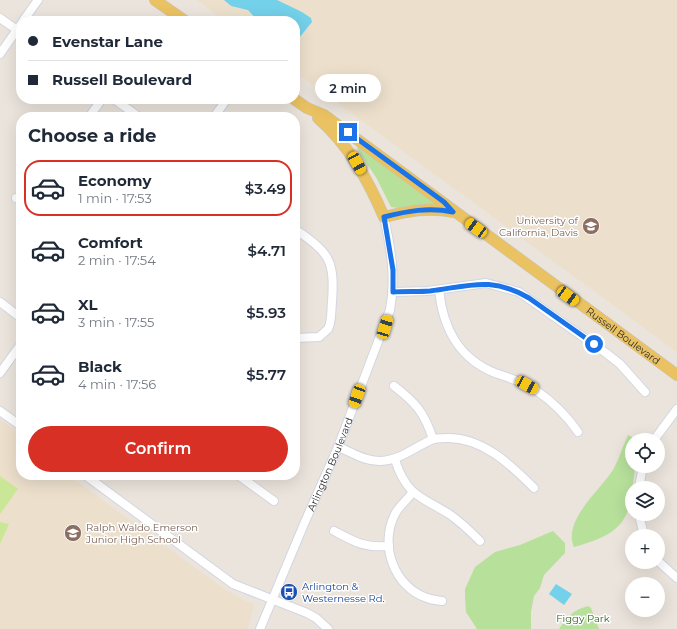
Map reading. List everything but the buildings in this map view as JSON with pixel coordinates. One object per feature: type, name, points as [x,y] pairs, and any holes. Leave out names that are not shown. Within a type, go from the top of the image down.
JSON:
[{"type":"main road","points":[[156,0],[178,16]]},
{"type":"main road","name":"Russell Boulevard","points":[[300,103],[307,108],[324,115],[444,202],[453,212],[677,375]]},
{"type":"main road","name":"Arlington Boulevard","points":[[307,108],[339,139],[357,163],[371,188],[384,217]]},
{"type":"main road","name":"Russell Boulevard","points":[[384,217],[421,209],[439,209],[453,212]]},
{"type":"street","points":[[27,16],[38,0]]},
{"type":"street","points":[[0,18],[16,27]]},
{"type":"street","points":[[0,54],[16,34]]},
{"type":"street","points":[[121,104],[132,112]]},
{"type":"street","name":"Arlington Boulevard","points":[[260,629],[338,447],[385,327],[393,292],[392,256],[384,217]]},
{"type":"street","points":[[300,233],[319,247],[331,263],[333,281],[330,323],[326,333],[319,337],[300,338]]},
{"type":"street","points":[[393,292],[439,290],[486,283],[519,292],[620,364],[645,392]]},
{"type":"street","points":[[439,290],[443,317],[448,329],[469,358],[493,372],[537,390],[556,406],[578,432]]},
{"type":"street","points":[[0,302],[16,314]]},
{"type":"street","points":[[0,373],[16,351]]},
{"type":"street","points":[[394,386],[418,405],[426,417],[433,439]]},
{"type":"street","points":[[659,433],[677,409]]},
{"type":"street","points":[[0,410],[16,422]]},
{"type":"street","points":[[338,447],[373,460],[395,460],[433,439],[456,438],[476,443],[512,467],[534,488]]},
{"type":"street","points":[[395,460],[403,479],[412,493],[455,518],[480,541]]},
{"type":"street","points":[[92,480],[225,579],[242,589],[307,613],[316,618],[328,629]]},
{"type":"street","points":[[245,480],[274,501]]},
{"type":"street","points":[[412,493],[398,509],[393,520],[389,536],[389,546],[393,565],[402,581],[412,590],[427,598],[442,601]]},
{"type":"street","points":[[334,531],[360,545],[370,547],[389,546]]},
{"type":"street","points":[[665,567],[677,578]]},
{"type":"shaded area","name":"University of California, Davis","points":[[197,0],[677,0],[677,352],[300,76],[300,16],[218,16]]},
{"type":"shaded area","name":"Ralph Waldo Emerson Junior High School","points":[[0,419],[16,431],[16,480],[75,480],[227,591],[254,605],[248,629],[0,629]]},
{"type":"green space","points":[[358,146],[437,204],[398,208],[391,207],[377,179],[357,148]]},
{"type":"green space","points":[[625,442],[625,473],[634,473],[633,481],[625,481],[625,516],[623,520],[616,528],[606,535],[574,547],[572,537],[573,527],[578,516],[584,506],[613,470]]},
{"type":"green space","points":[[0,476],[18,489],[0,514]]},
{"type":"green space","points":[[0,522],[9,524],[0,544]]},
{"type":"green space","points":[[553,531],[565,543],[565,553],[544,575],[540,588],[534,596],[531,612],[531,629],[477,629],[466,612],[465,596],[465,589],[475,567],[495,552],[520,545]]},
{"type":"green space","name":"Figgy Park","points":[[588,606],[591,608],[599,629],[559,629],[571,614]]},
{"type":"water","points":[[224,0],[277,0],[302,12],[311,18],[312,22],[300,37],[300,16],[253,16],[248,10],[231,6]]},
{"type":"water","points":[[556,584],[572,594],[564,605],[549,594]]},
{"type":"place","name":"University of California, Davis","points":[[591,226]]},
{"type":"place","name":"Ralph Waldo Emerson Junior High School","points":[[73,533]]},
{"type":"place","name":"Arlington & Westernesse Rd.","points":[[289,592]]},
{"type":"route","points":[[348,132],[444,202],[453,212],[439,209],[421,209],[384,217],[391,250],[393,292],[419,292],[486,283],[496,285],[519,292],[529,298],[594,344]]}]
